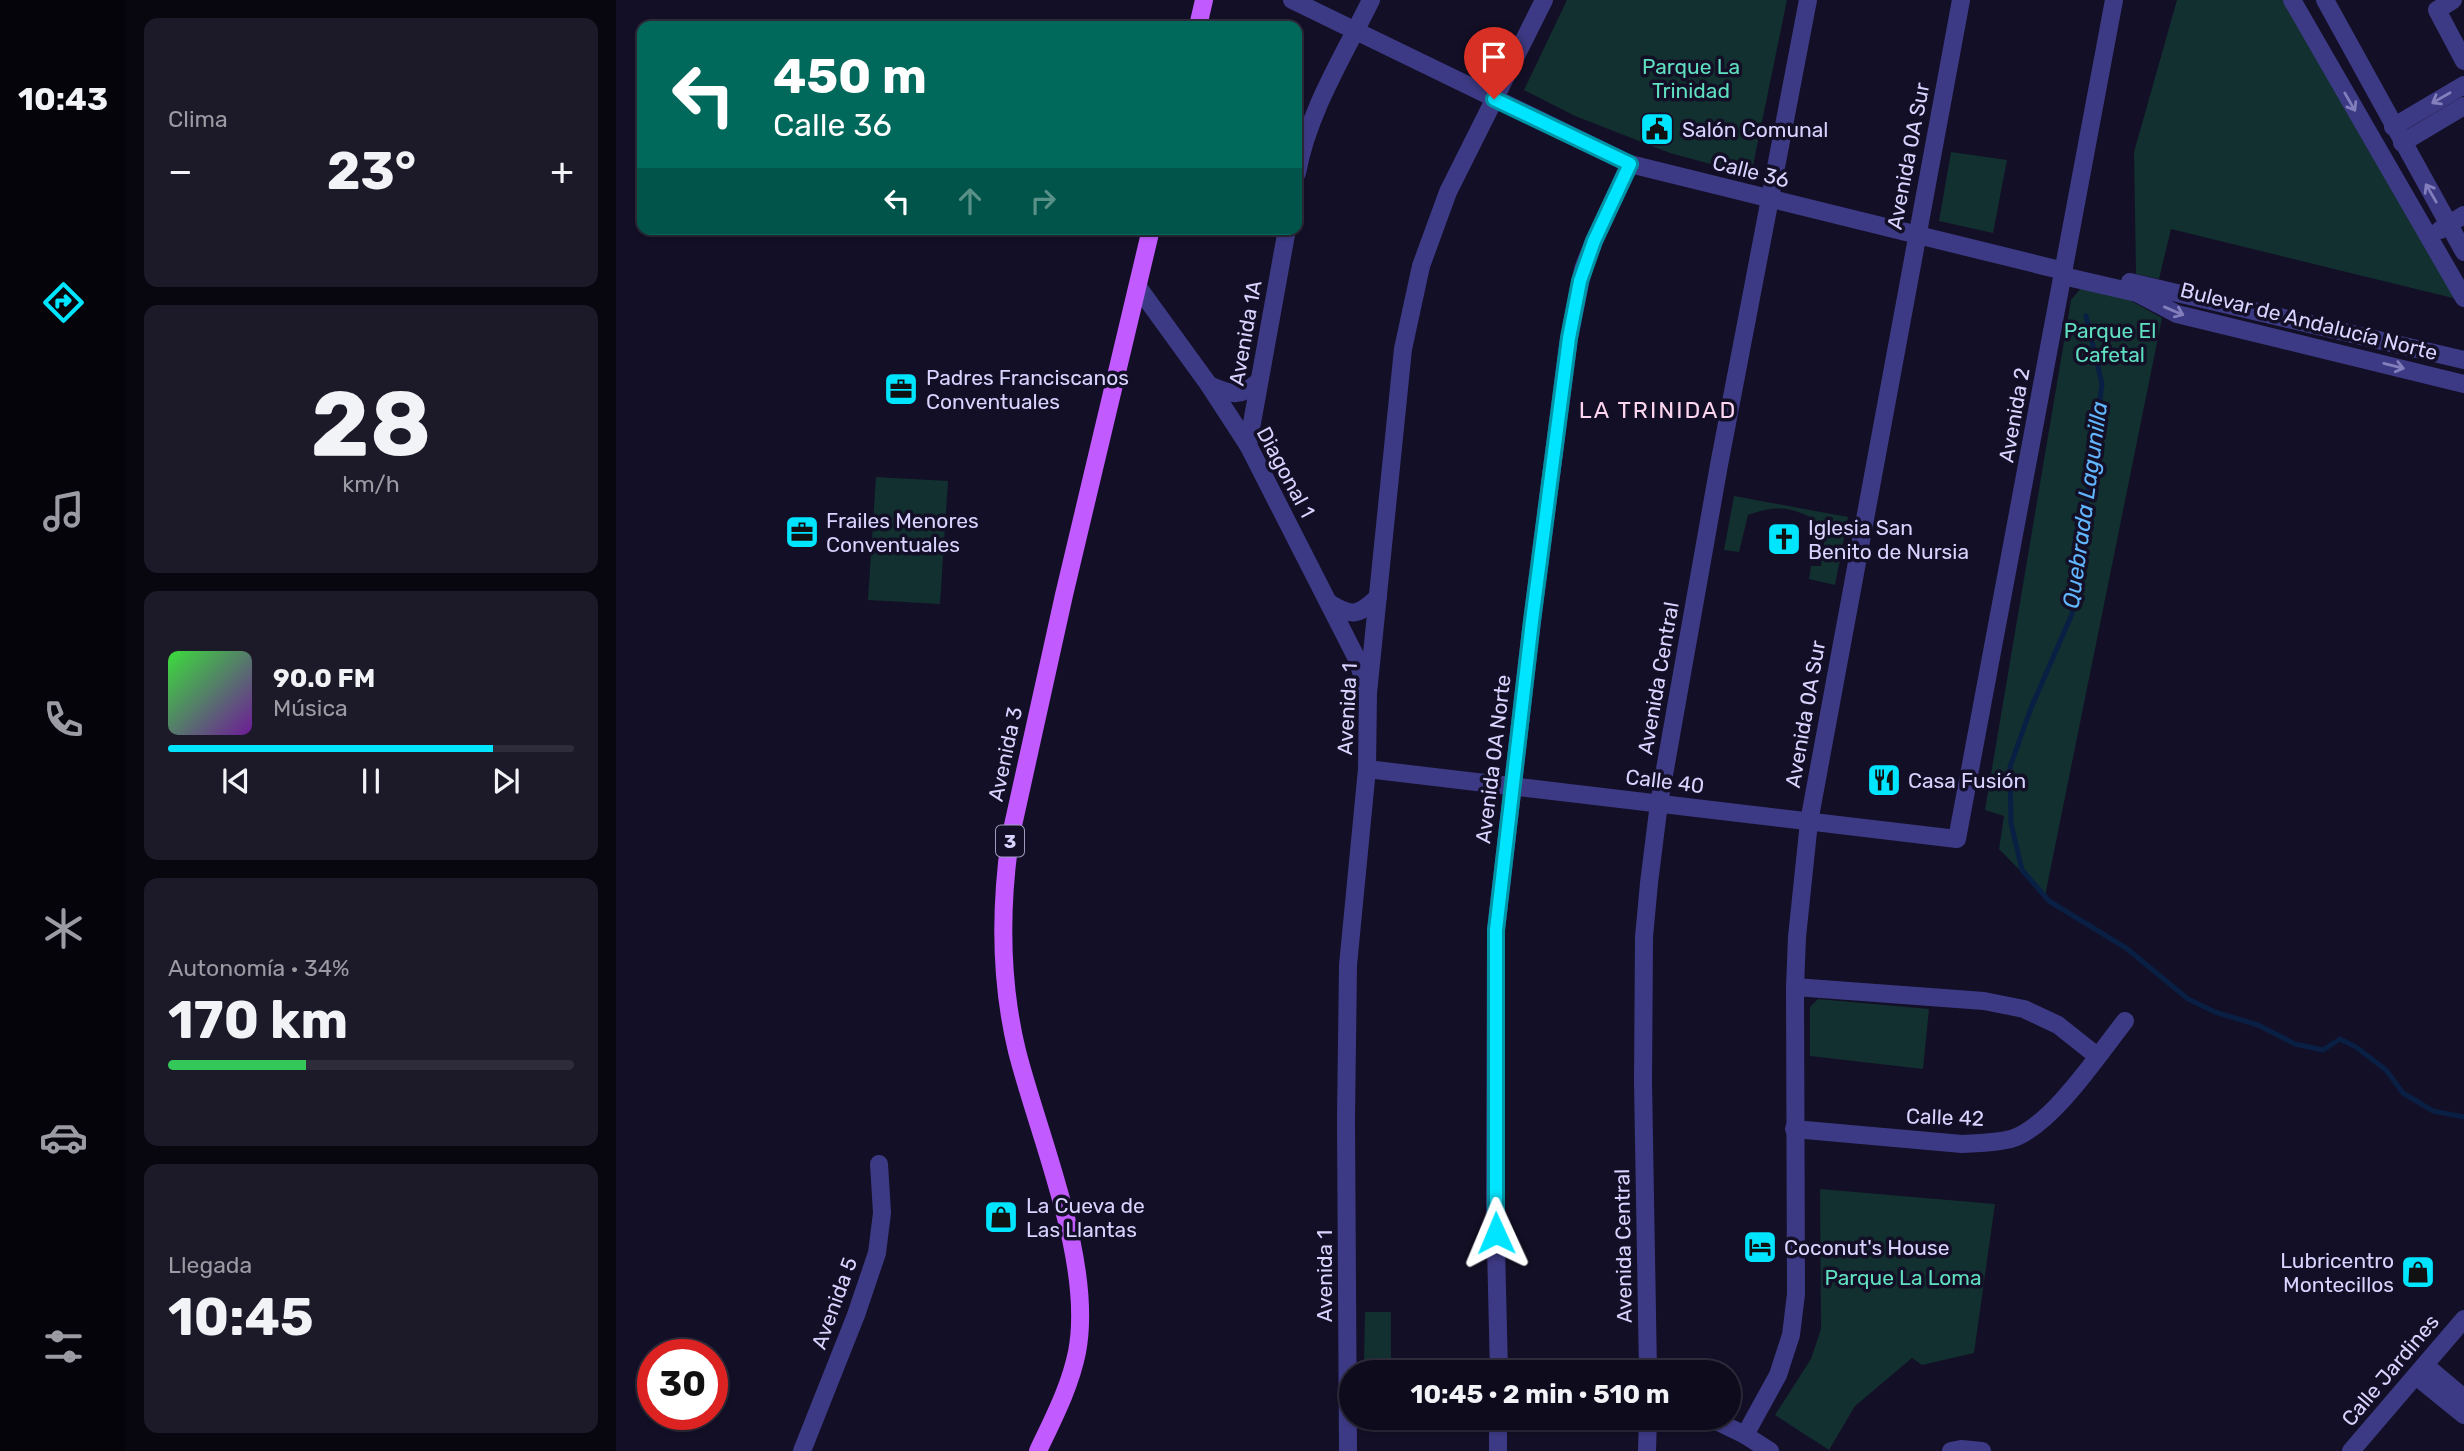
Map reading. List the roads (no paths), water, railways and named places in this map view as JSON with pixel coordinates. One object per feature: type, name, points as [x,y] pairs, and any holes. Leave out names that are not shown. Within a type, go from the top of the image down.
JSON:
[{"type":"main road","points":[[1199,21],[1204,0]]},
{"type":"main road","name":"Avenida 3","points":[[1038,1451],[1071,1374],[1078,1337],[1079,1301],[1067,1222],[1011,1024],[1003,954],[1004,875],[1064,595],[1150,235]]},
{"type":"street","name":"Calle 36","points":[[1292,0],[1630,164],[2064,271]]},
{"type":"street","points":[[1302,151],[1310,124],[1371,0]]},
{"type":"street","name":"Avenida 1","points":[[1349,1360],[1348,965],[1367,769],[1368,693],[1400,369],[1414,290],[1448,192],[1544,0]]},
{"type":"street","name":"Avenida Central","points":[[1648,1360],[1643,1082],[1644,937],[1659,803],[1716,478],[1808,0]]},
{"type":"street","name":"Avenida 0A Sur","points":[[1745,1435],[1777,1375],[1791,1335],[1796,1294],[1795,987],[1797,937],[1809,822],[1961,0]]},
{"type":"street","name":"Avenida 2","points":[[1957,839],[2114,0]]},
{"type":"street","points":[[2292,0],[2464,298]]},
{"type":"street","points":[[2325,0],[2398,135],[2456,220],[2464,252]]},
{"type":"street","points":[[2453,0],[2437,10],[2464,61]]},
{"type":"street","points":[[2331,69],[2354,54]]},
{"type":"street","points":[[2398,135],[2464,85]]},
{"type":"street","points":[[2398,135],[2464,106]]},
{"type":"street","name":"Avenida 0A Norte","points":[[1499,1360],[1495,1205],[1496,930],[1540,553],[1576,295],[1594,241],[1630,164]]},
{"type":"street","points":[[2428,237],[2456,220]]},
{"type":"street","name":"Avenida 1A","points":[[1248,445],[1286,235]]},
{"type":"street","name":"Bulevar de Andalucía Norte","points":[[2064,271],[2464,360]]},
{"type":"street","name":"Bulevar de Andalucía Norte","points":[[2064,271],[2137,293],[2176,314],[2464,384]]},
{"type":"street","name":"Diagonal 1","points":[[1138,287],[1209,385],[1248,445],[1357,659],[1368,693]]},
{"type":"street","points":[[1209,385],[1240,394],[1259,381]]},
{"type":"street","points":[[1329,603],[1348,613],[1355,613],[1378,597]]},
{"type":"street","name":"Calle 40","points":[[1367,769],[1957,839]]},
{"type":"street","points":[[1795,987],[1984,1001],[2024,1009],[2057,1025],[2096,1056]]},
{"type":"street","name":"Calle 42","points":[[1794,1129],[1962,1144],[2013,1138],[2036,1126],[2056,1107],[2125,1021]]},
{"type":"street","name":"Avenida 5","points":[[802,1451],[856,1315],[877,1253],[882,1213],[879,1164]]},
{"type":"street","name":"Calle Jardines","points":[[2351,1451],[2464,1319]]},
{"type":"street","points":[[2421,1371],[2464,1398]]},
{"type":"street","points":[[2421,1371],[2464,1415]]},
{"type":"street","name":"Avenida 1","points":[[1348,1430],[1348,1451]]},
{"type":"street","points":[[1498,1430],[1498,1451]]},
{"type":"street","points":[[1647,1451],[1648,1430]]},
{"type":"street","points":[[1735,1430],[1770,1451]]},
{"type":"street","points":[[1956,1450],[1982,1451]]},
{"type":"waterway","name":"Quebrada Lagunilla","points":[[2086,316],[2102,384],[2072,614],[2031,708],[2010,767],[2011,823],[2022,870],[2049,901],[2126,948],[2188,999],[2215,1012],[2258,1025],[2295,1044],[2323,1050],[2340,1039],[2356,1047],[2386,1070],[2403,1093],[2433,1111],[2464,1117]]},
{"type":"place","name":"Salón Comunal","points":[[1657,129]]},
{"type":"place","name":"Padres Franciscanos Conventuales","points":[[901,389]]},
{"type":"place","name":"Frailes Menores Conventuales","points":[[802,532]]},
{"type":"place","name":"Iglesia San Benito de Nursia","points":[[1784,539]]},
{"type":"place","name":"Casa Fusión","points":[[1884,780]]},
{"type":"place","name":"La Cueva de Las Llantas","points":[[1001,1217]]},
{"type":"place","name":"Coconut's House","points":[[1760,1247]]},
{"type":"place","name":"Lubricentro Montecillos","points":[[2418,1272]]},
{"type":"district","name":"LA TRINIDAD","points":[[1658,410]]},
{"type":"park label","name":"Parque La Trinidad","points":[[1691,78]]},
{"type":"park label","name":"Parque El Cafetal","points":[[2110,342]]},
{"type":"park label","name":"Parque La Loma","points":[[1903,1277]]}]
